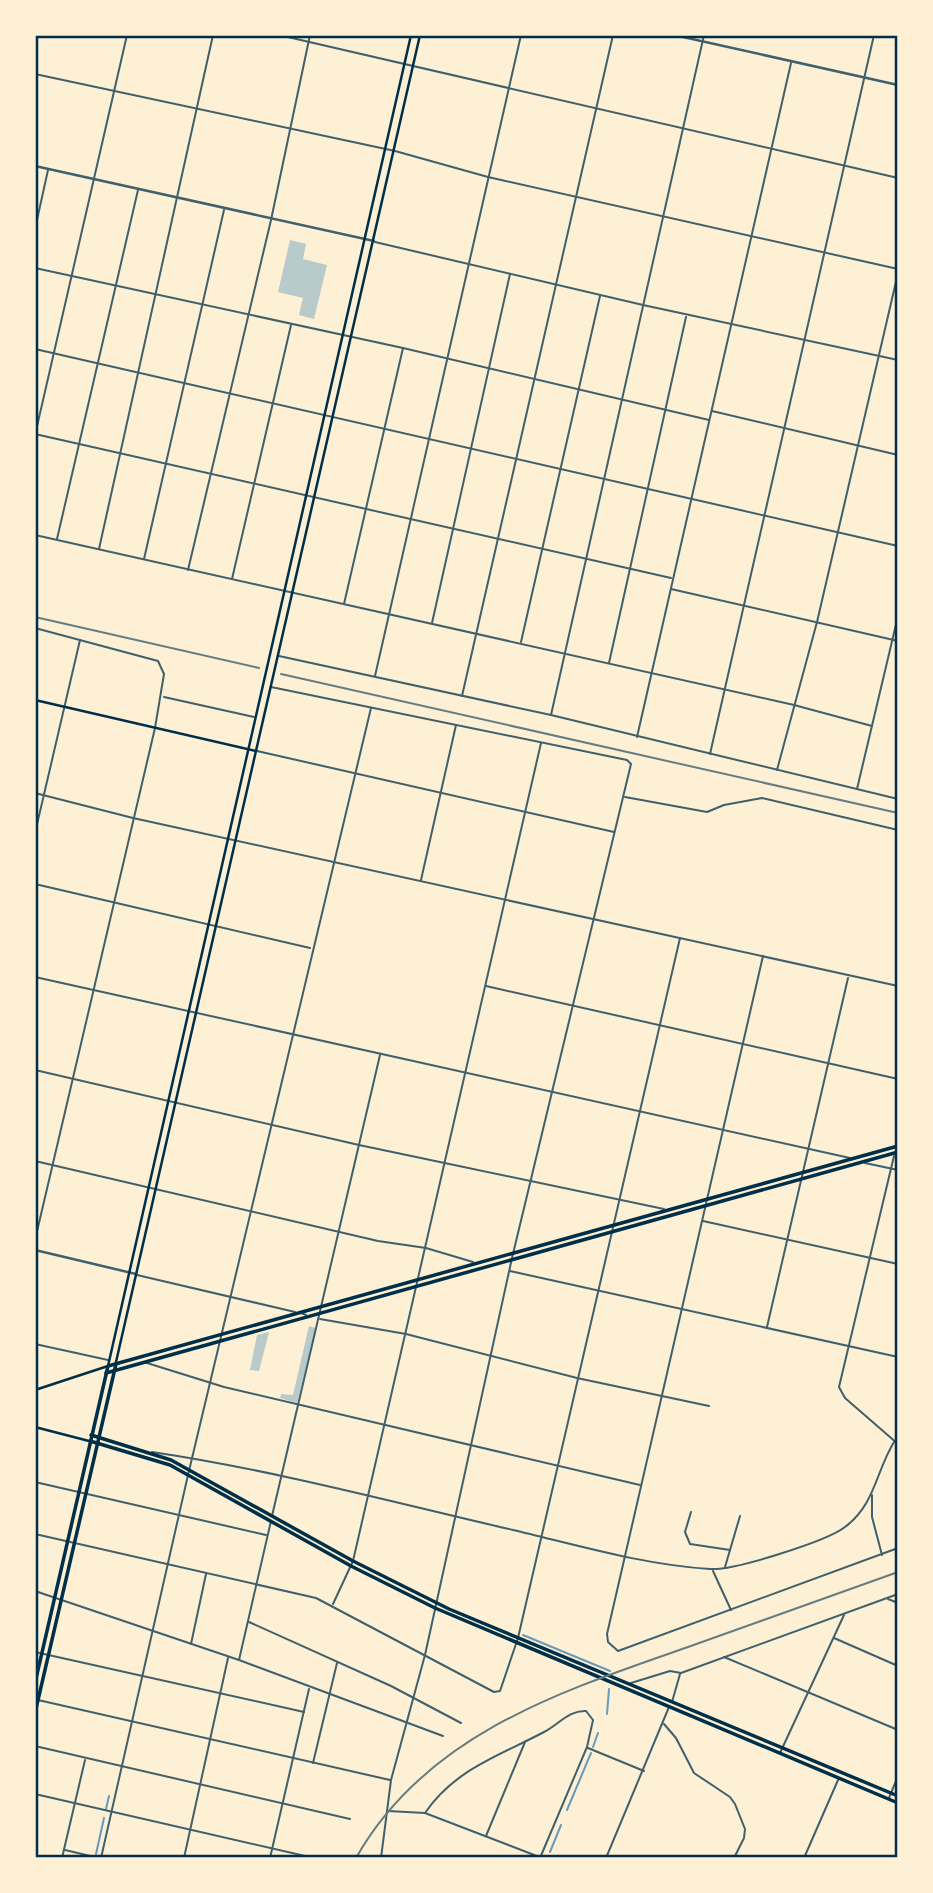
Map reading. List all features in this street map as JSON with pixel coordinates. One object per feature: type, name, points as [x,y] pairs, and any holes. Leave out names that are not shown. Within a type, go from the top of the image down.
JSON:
[{"type":"main road","points":[[35,1683],[411,35]]},
{"type":"main road","points":[[35,1713],[420,35]]},
{"type":"main road","points":[[35,700],[256,751]]},
{"type":"main road","points":[[800,1176],[859,1162],[897,1148]]},
{"type":"main road","points":[[222,1336],[306,1315],[477,1264],[706,1203],[897,1148]]},
{"type":"main road","points":[[612,1228],[706,1203]]},
{"type":"main road","points":[[416,1282],[512,1256]]},
{"type":"main road","points":[[35,1390],[107,1366],[321,1309]]},
{"type":"main road","points":[[96,1371],[106,1373],[141,1359]]},
{"type":"main road","points":[[35,1427],[152,1452],[272,1520],[436,1606],[670,1705],[898,1796]]},
{"type":"main road","points":[[98,1439],[189,1473]]},
{"type":"main road","points":[[518,1641],[626,1684],[779,1754],[898,1803]]},
{"type":"street","points":[[127,35],[35,434],[672,578]]},
{"type":"street","points":[[99,550],[213,35]]},
{"type":"street","points":[[279,35],[898,178]]},
{"type":"street","points":[[188,570],[271,220],[310,35]]},
{"type":"street","points":[[375,676],[521,35]]},
{"type":"street","points":[[461,696],[613,35]]},
{"type":"street","points":[[674,35],[898,85]]},
{"type":"street","points":[[551,715],[704,35]]},
{"type":"street","points":[[710,754],[874,35]]},
{"type":"street","points":[[637,737],[791,61]]},
{"type":"street","points":[[35,74],[289,131],[395,151],[488,177],[898,271],[817,622],[776,771]]},
{"type":"street","points":[[35,166],[686,315],[898,360]]},
{"type":"street","points":[[35,229],[49,169]]},
{"type":"street","points":[[56,541],[138,189]]},
{"type":"street","points":[[144,560],[224,209]]},
{"type":"street","points":[[35,268],[403,348],[709,420]]},
{"type":"street","points":[[432,624],[452,528],[491,370],[510,274]]},
{"type":"street","points":[[520,643],[600,295]]},
{"type":"street","points":[[609,664],[686,315]]},
{"type":"street","points":[[232,580],[291,324]]},
{"type":"street","points":[[344,605],[403,348]]},
{"type":"street","points":[[35,349],[898,546]]},
{"type":"street","points":[[711,411],[898,455]]},
{"type":"street","points":[[35,535],[794,705],[872,726]]},
{"type":"street","points":[[670,588],[898,641]]},
{"type":"street","points":[[856,790],[898,616]]},
{"type":"street","points":[[35,628],[158,661],[164,674],[163,696],[35,1240]]},
{"type":"street","points":[[35,834],[80,640]]},
{"type":"street","points":[[278,656],[551,715],[898,799]]},
{"type":"street","points":[[271,687],[627,760],[631,766],[512,1256],[425,1655],[391,1780],[381,1858]]},
{"type":"street","points":[[163,696],[256,718]]},
{"type":"street","points":[[64,1850],[100,1858],[312,948],[371,708]]},
{"type":"street","points":[[421,881],[456,725]]},
{"type":"street","points":[[333,1605],[352,1563],[368,1497],[542,742]]},
{"type":"street","points":[[256,751],[615,832]]},
{"type":"street","points":[[35,793],[235,841],[898,986]]},
{"type":"street","points":[[624,797],[707,812],[724,805],[762,798],[898,830]]},
{"type":"street","points":[[35,884],[312,948]]},
{"type":"street","points":[[35,1534],[257,1584],[333,1605],[498,1692],[518,1641],[680,938]]},
{"type":"street","points":[[763,956],[607,1634],[608,1642],[618,1651],[898,1548]]},
{"type":"street","points":[[766,1328],[849,976]]},
{"type":"street","points":[[35,977],[723,1131],[808,1146],[859,1162],[898,1170]]},
{"type":"street","points":[[485,986],[829,1061],[898,1079]]},
{"type":"street","points":[[239,1660],[380,1055]]},
{"type":"street","points":[[35,1070],[618,1202],[672,1210]]},
{"type":"street","points":[[897,1148],[839,1387],[841,1392],[898,1444]]},
{"type":"street","points":[[35,1161],[339,1231],[426,1248],[486,1265]]},
{"type":"street","points":[[702,1220],[898,1264]]},
{"type":"street","points":[[35,1250],[306,1315]]},
{"type":"street","points":[[510,1271],[898,1357]]},
{"type":"street","points":[[319,1318],[406,1334],[577,1378],[709,1406]]},
{"type":"street","points":[[35,1345],[109,1360]]},
{"type":"street","points":[[141,1359],[181,1376],[641,1485]]},
{"type":"street","points":[[152,1452],[282,1477],[625,1556],[712,1570],[747,1563],[843,1528],[866,1506],[882,1460],[894,1442]]},
{"type":"street","points":[[35,1482],[267,1536]]},
{"type":"street","points":[[872,1494],[872,1517],[882,1555]]},
{"type":"street","points":[[691,1511],[685,1532],[690,1544],[730,1550]]},
{"type":"street","points":[[724,1568],[740,1516]]},
{"type":"street","points":[[712,1570],[732,1611]]},
{"type":"street","points":[[191,1645],[206,1573]]},
{"type":"street","points":[[35,1591],[239,1660],[443,1736]]},
{"type":"street","points":[[626,1684],[670,1671],[681,1672],[898,1594]]},
{"type":"street","points":[[887,1598],[898,1603]]},
{"type":"street","points":[[779,1754],[844,1615]]},
{"type":"street","points":[[248,1622],[337,1661],[461,1723]]},
{"type":"street","points":[[833,1637],[898,1666]]},
{"type":"street","points":[[35,1652],[304,1712]]},
{"type":"street","points":[[184,1858],[228,1657]]},
{"type":"street","points":[[723,1657],[898,1730]]},
{"type":"street","points":[[313,1763],[337,1661]]},
{"type":"street","points":[[606,1858],[664,1723],[681,1672]]},
{"type":"street","points":[[270,1858],[309,1686]]},
{"type":"street","points":[[38,1700],[391,1780]]},
{"type":"street","points":[[387,1811],[425,1813],[540,1858],[587,1747],[593,1720],[589,1713],[582,1710],[463,1773],[443,1789],[425,1813]]},
{"type":"street","points":[[664,1723],[676,1738],[694,1773],[730,1797],[735,1804],[745,1829],[744,1839],[734,1858]]},
{"type":"street","points":[[486,1836],[525,1741]]},
{"type":"street","points":[[35,1746],[350,1819]]},
{"type":"street","points":[[587,1747],[644,1771]]},
{"type":"street","points":[[62,1858],[85,1759]]},
{"type":"street","points":[[888,1799],[898,1776]]},
{"type":"street","points":[[804,1858],[838,1779]]},
{"type":"street","points":[[35,1794],[314,1858]]},
{"type":"shaded area","points":[[290,240],[306,244],[303,259],[327,265],[314,319],[299,315],[303,298],[278,292]]},
{"type":"shaded area","points":[[309,1326],[316,1328],[297,1403],[280,1398],[281,1394],[293,1395]]},
{"type":"shaded area","points":[[269,1332],[259,1371],[250,1370],[257,1335]]},
{"type":"waterway","points":[[523,1635],[610,1671]]},
{"type":"waterway","points":[[607,1714],[609,1689]]},
{"type":"waterway","points":[[593,1747],[598,1733]]},
{"type":"waterway","points":[[567,1810],[591,1753]]},
{"type":"waterway","points":[[106,1809],[109,1796]]},
{"type":"waterway","points":[[96,1854],[104,1818]]},
{"type":"waterway","points":[[550,1852],[561,1825]]},
{"type":"railway","points":[[35,617],[259,668]]},
{"type":"railway","points":[[281,674],[898,813]]},
{"type":"railway","points":[[356,1858],[385,1815],[420,1779],[459,1748],[501,1722],[593,1681],[898,1572]]}]
